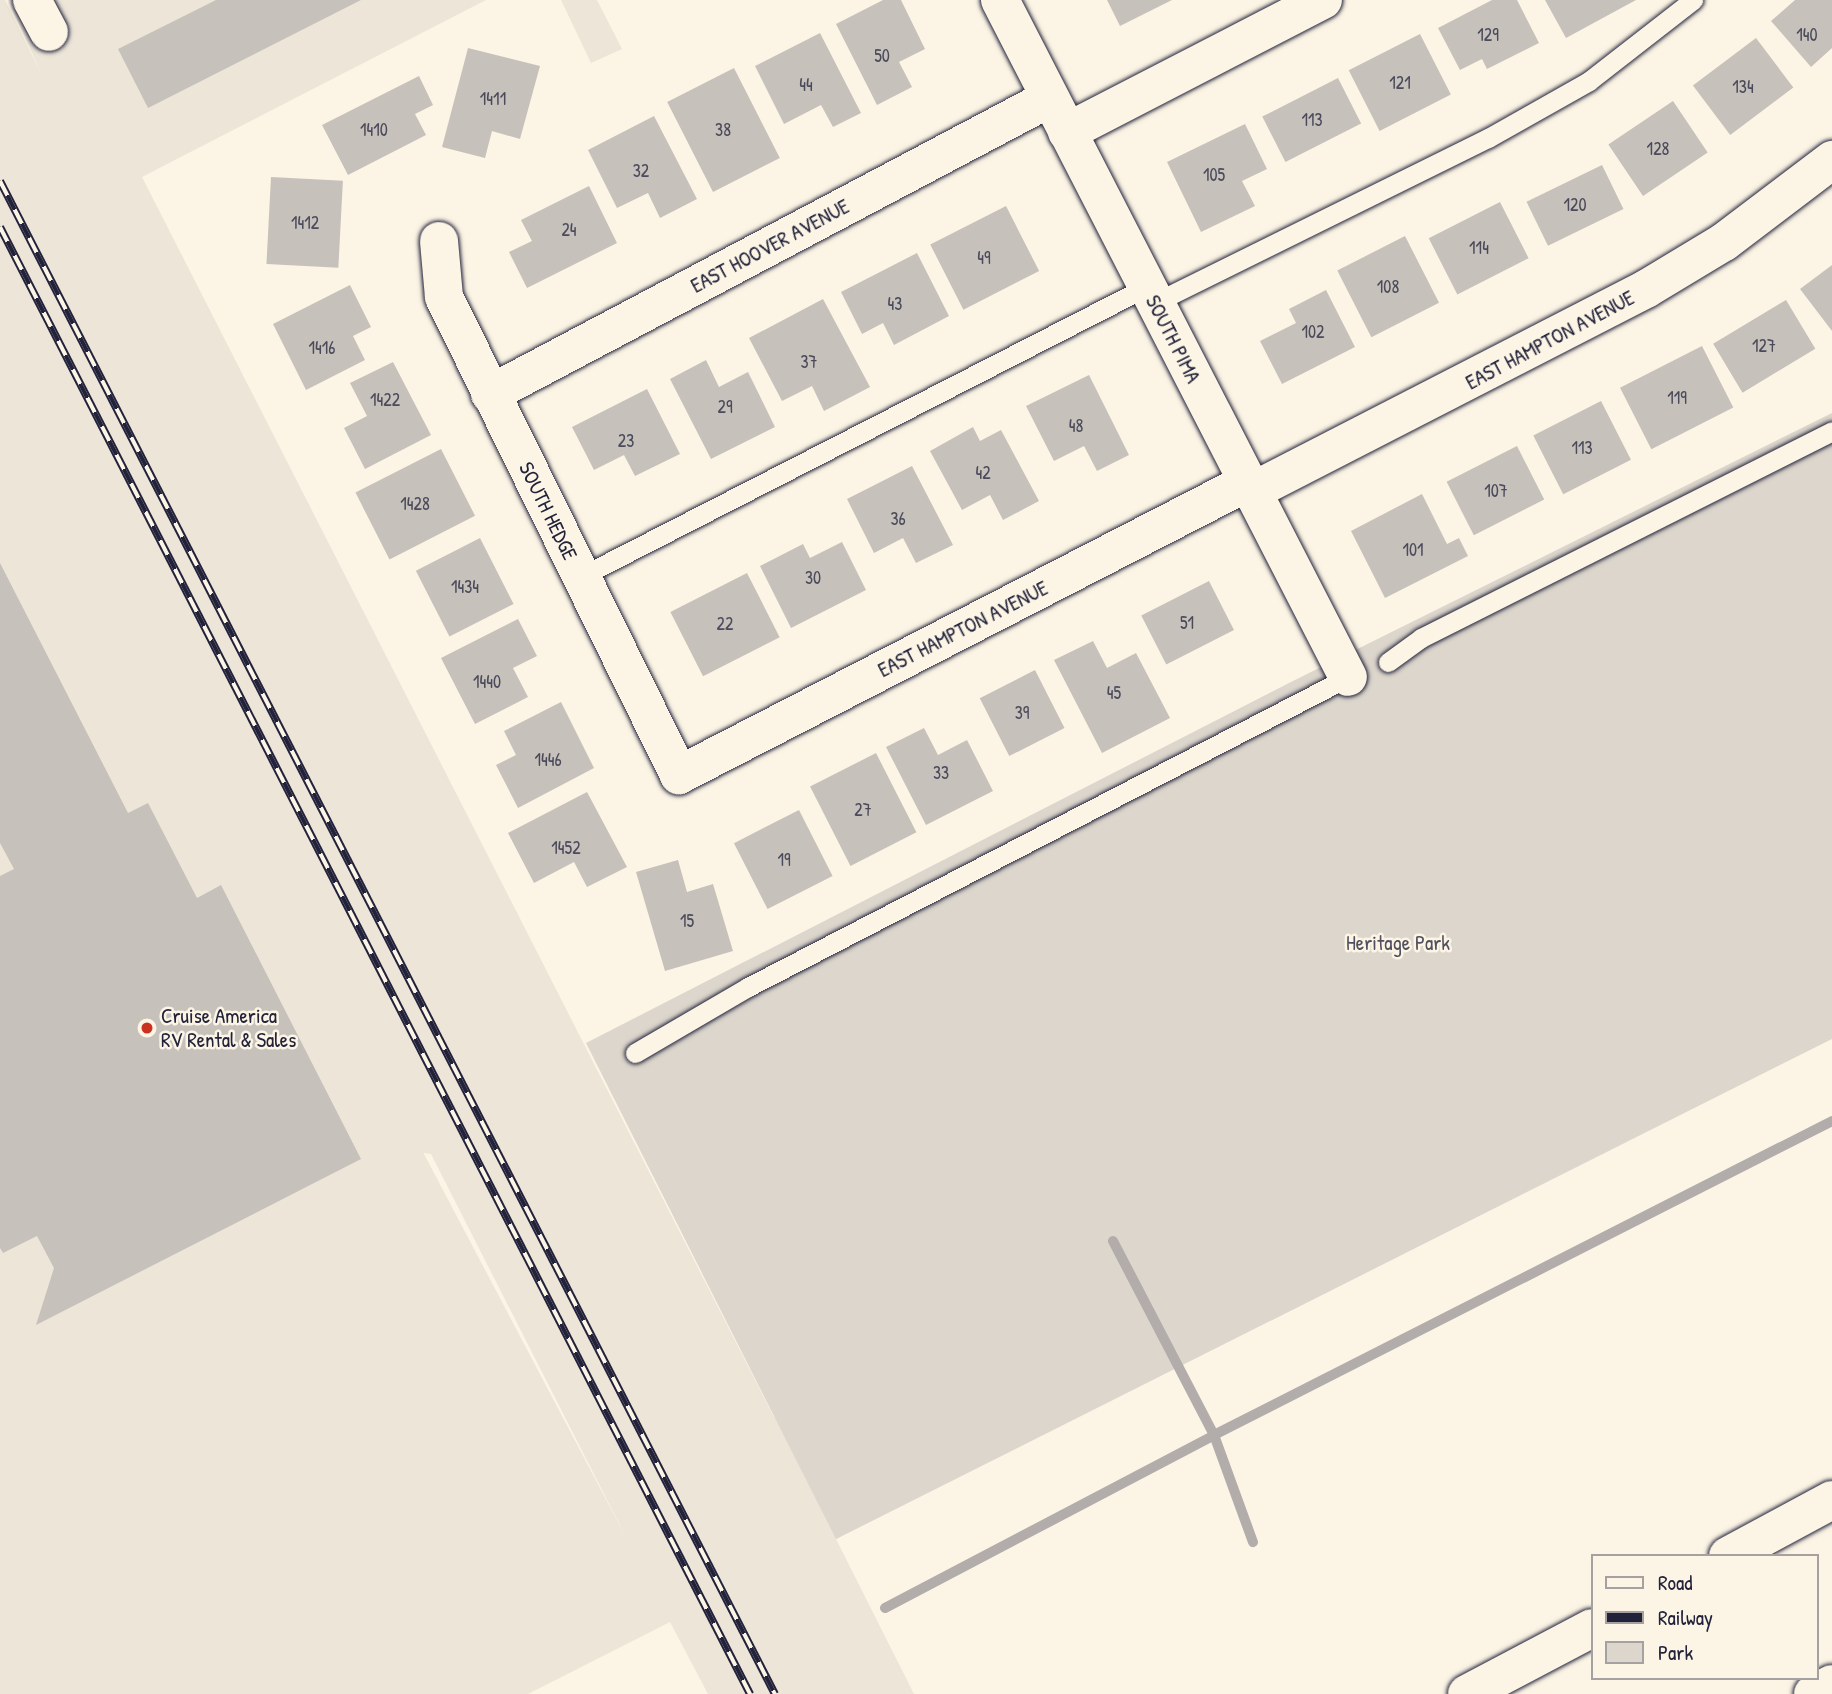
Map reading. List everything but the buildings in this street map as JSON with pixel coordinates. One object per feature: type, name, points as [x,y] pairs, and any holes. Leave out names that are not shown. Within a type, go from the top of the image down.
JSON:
[{"type":"main road","name":"SOUTH PIMA","points":[[1000,0],[1348,677]]},
{"type":"main road","points":[[1067,132],[1323,0]]},
{"type":"main road","name":"EAST HOOVER AVENUE","points":[[490,394],[1050,98]]},
{"type":"main road","name":"EAST HAMPTON AVENUE","points":[[679,775],[1646,289],[1724,242],[1832,160]]},
{"type":"main road","name":"SOUTH HEDGE","points":[[439,241],[444,297],[679,775]]},
{"type":"main road","points":[[1732,1554],[1832,1500]]},
{"type":"main road","points":[[1467,1694],[1590,1629]]},
{"type":"main road","points":[[1813,1694],[1832,1684]]},
{"type":"lane","points":[[580,577],[1150,295],[1488,138],[1588,81],[1693,0]]},
{"type":"lane","points":[[1388,662],[1421,638],[1832,431]]},
{"type":"lane","points":[[635,1053],[748,987],[1348,677]]},
{"type":"shaded area","points":[[0,0],[5,0],[42,75],[8,0],[486,0],[142,177],[774,1417],[919,1497],[836,1539],[914,1694],[708,1694],[670,1622],[528,1694],[0,1694]],"holes":[[[424,1153],[431,1154],[630,1545]]]},
{"type":"shaded area","points":[[561,0],[597,0],[622,49],[591,63]]},
{"type":"green space","name":"Heritage Park","points":[[1832,413],[1832,1039],[836,1539],[586,1043],[1291,682]]},
{"type":"waterway","points":[[885,1608],[1214,1435],[1832,1121]]},
{"type":"waterway","points":[[1113,1241],[1214,1435],[1253,1542]]},
{"type":"railway","points":[[0,181],[775,1694]]},
{"type":"railway","points":[[0,227],[750,1694]]},
{"type":"place","name":"Cruise America RV Rental & Sales","points":[[147,1028]]}]
